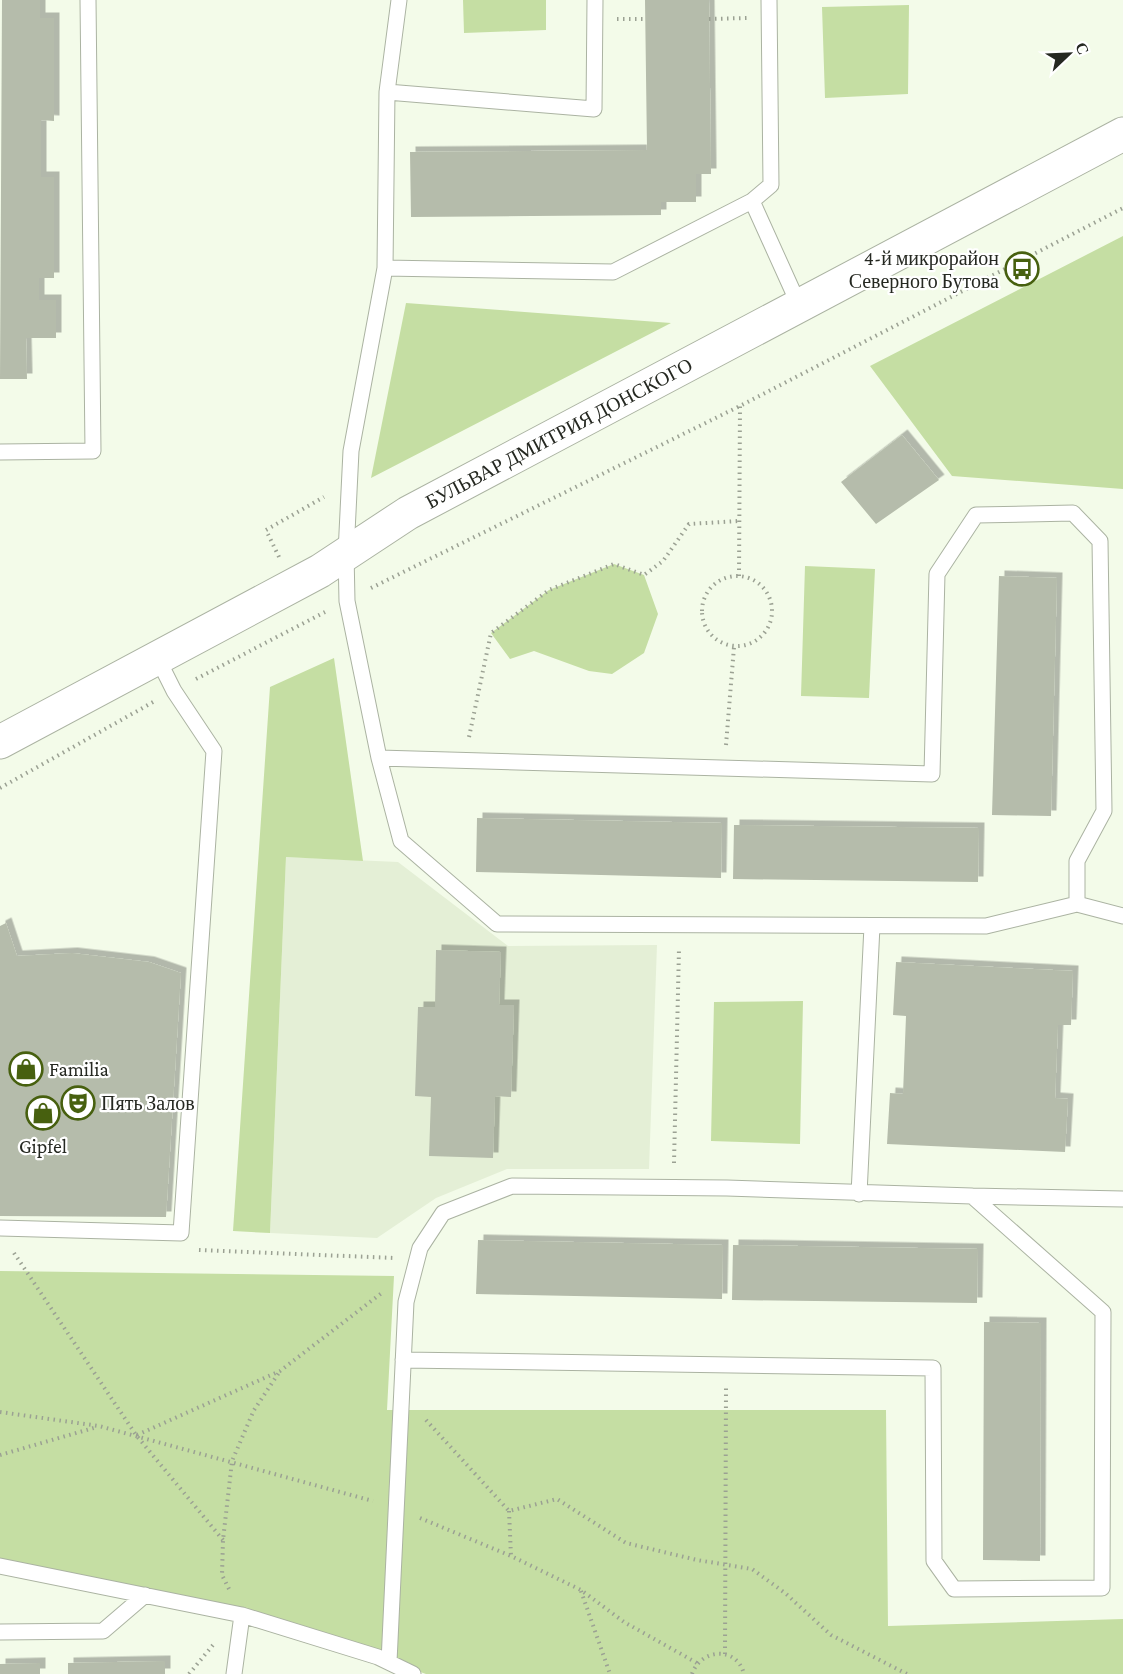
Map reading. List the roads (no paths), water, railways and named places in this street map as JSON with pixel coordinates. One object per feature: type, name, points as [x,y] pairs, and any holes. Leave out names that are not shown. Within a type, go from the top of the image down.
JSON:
[{"type":"street","name":"БУЛЬВАР ДМИТРИЯ ДОНСКОГО","points":[[0,742],[292,586],[408,513],[1123,134]]},
{"type":"lane","points":[[0,452],[93,451],[88,0]]},
{"type":"lane","points":[[399,0],[387,92],[385,268],[351,451],[346,554],[347,601],[379,758],[400,841],[497,924],[986,926],[1077,904],[1123,916]]},
{"type":"lane","points":[[387,92],[594,109],[595,0]]},
{"type":"lane","points":[[385,268],[612,272],[752,201],[771,185],[769,0]]},
{"type":"lane","points":[[752,201],[799,305]]},
{"type":"lane","points":[[379,758],[932,774],[938,574],[976,515],[1073,513],[1100,541],[1104,811],[1077,861],[1077,904]]},
{"type":"lane","points":[[0,1228],[181,1233],[214,751],[174,691],[157,657]]},
{"type":"lane","points":[[859,1194],[872,926]]},
{"type":"lane","points":[[389,1662],[406,1302],[420,1248],[443,1213],[512,1186],[1123,1199]]},
{"type":"lane","points":[[403,1360],[933,1368],[934,1561],[954,1589],[1102,1588],[1103,1312],[972,1196]]},
{"type":"lane","points":[[0,1566],[242,1615],[389,1662],[413,1674]]},
{"type":"lane","points":[[0,1632],[103,1631],[145,1595]]},
{"type":"lane","points":[[234,1674],[242,1615]]},
{"type":"place","name":"4-й микрорайон Северного Бутова","points":[[1022,269]]},
{"type":"place","name":"Familia","points":[[26,1069]]},
{"type":"place","name":"Пять Залов","points":[[78,1103]]},
{"type":"place","name":"Gipfel","points":[[43,1113]]}]
